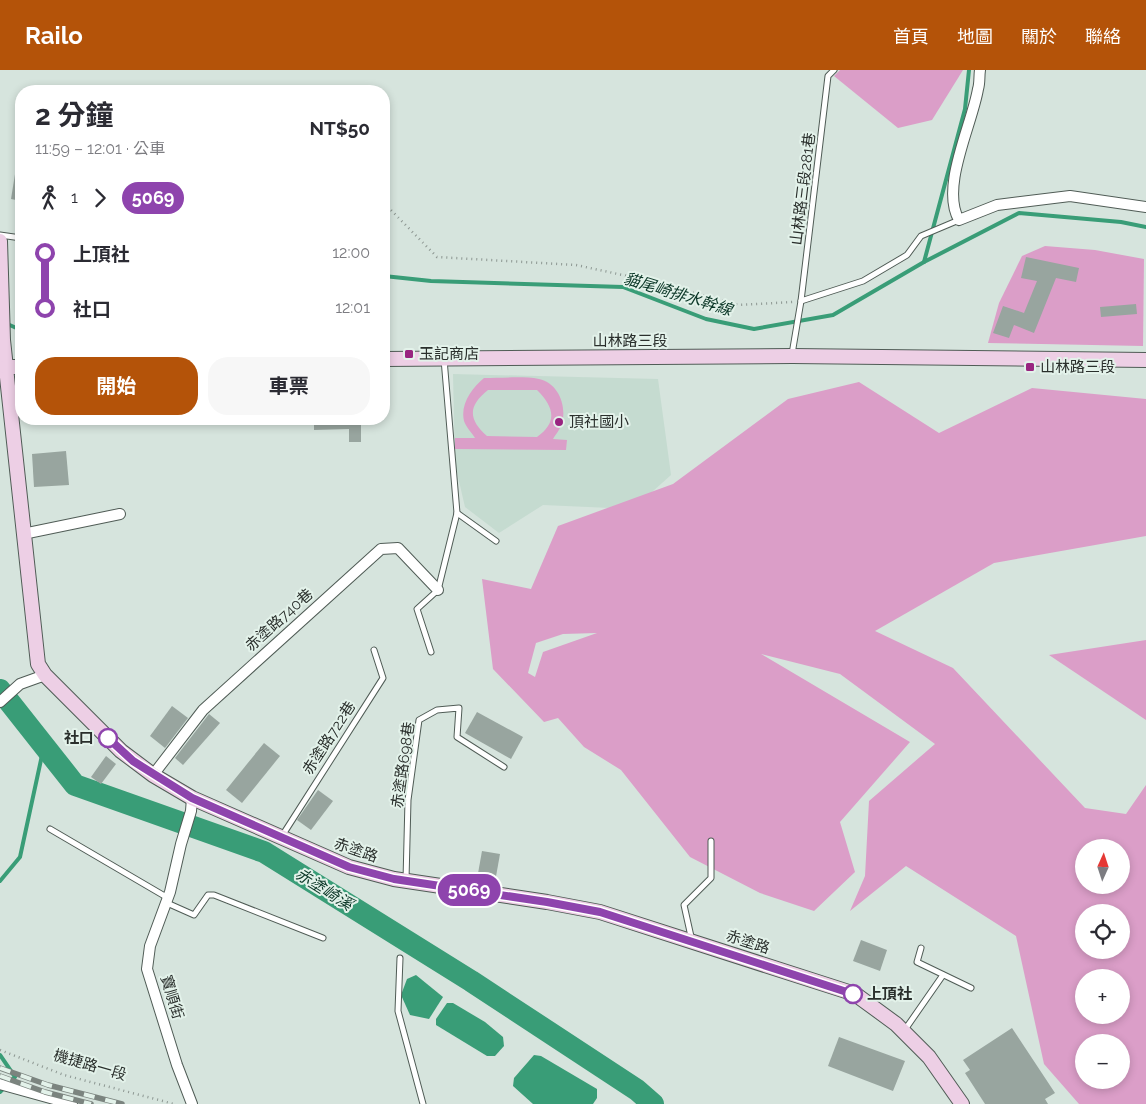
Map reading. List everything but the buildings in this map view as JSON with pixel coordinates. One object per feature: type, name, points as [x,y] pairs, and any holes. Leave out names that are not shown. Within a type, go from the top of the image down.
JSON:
[{"type":"street","points":[[980,70],[978,89],[954,179],[954,212],[959,220],[997,205],[1070,196],[1146,207]]},
{"type":"street","points":[[0,241],[3,368]]},
{"type":"street","name":"山林路三段","points":[[390,359],[792,356],[1146,360]]},
{"type":"street","name":"赤塗路","points":[[3,368],[24,534],[37,659],[44,675],[121,751],[192,804],[281,837],[349,867],[406,881],[547,902],[600,912],[855,994],[904,1032],[929,1057],[962,1104]]},
{"type":"street","points":[[24,534],[120,514]]},
{"type":"street","name":"赤塗路740巷","points":[[153,775],[204,710],[381,549],[398,548],[438,590]]},
{"type":"street","points":[[0,702],[20,684],[44,675]]},
{"type":"street","name":"寶順街","points":[[192,804],[167,900],[150,946],[147,969],[177,1065],[192,1104]]},
{"type":"street","points":[[0,1084],[72,1104]]},
{"type":"lane","name":"山林路三段281巷","points":[[792,356],[802,301],[828,76],[834,70]]},
{"type":"lane","points":[[802,301],[863,282],[907,255],[921,236],[959,220]]},
{"type":"lane","points":[[0,235],[15,237]]},
{"type":"lane","points":[[430,652],[417,609],[438,590],[457,513],[444,358]]},
{"type":"lane","points":[[457,513],[496,541]]},
{"type":"lane","name":"赤塗路722巷","points":[[281,837],[383,678],[374,650]]},
{"type":"lane","name":"赤塗路698巷","points":[[406,881],[408,800],[419,720],[437,710],[459,708],[457,737],[504,767]]},
{"type":"lane","points":[[50,829],[194,915],[208,895],[214,895],[323,938]]},
{"type":"lane","points":[[692,942],[684,905],[711,878],[711,841]]},
{"type":"lane","points":[[921,948],[917,962],[971,988]]},
{"type":"lane","points":[[400,958],[398,1011],[423,1104]]},
{"type":"lane","points":[[904,1032],[943,975]]},
{"type":"path","points":[[390,209],[438,257],[576,265],[646,280],[738,305],[802,301]]},
{"type":"path","name":"機捷路一段","points":[[0,1050],[64,1075],[174,1104]]},
{"type":"shaded area","points":[[840,70],[963,70],[932,120],[898,128],[834,76]]},
{"type":"shaded area","points":[[1045,246],[1095,250],[1144,259],[1143,346],[988,343],[999,303],[1022,256]]},
{"type":"shaded area","name":"頂社國小","points":[[453,374],[658,379],[671,475],[633,509],[543,505],[499,533],[465,507],[455,464]]},
{"type":"shaded area","points":[[484,378],[526,378],[546,381],[557,391],[563,412],[561,426],[553,439],[567,440],[566,450],[455,449],[455,438],[475,438],[465,423],[463,415],[468,397]],"holes":[[[488,390],[537,390],[547,402],[551,414],[548,426],[537,437],[487,436],[476,424],[473,413],[474,407],[481,396]]]},
{"type":"shaded area","points":[[859,382],[939,433],[1032,388],[1146,399],[1146,536],[994,563],[875,631],[953,668],[1085,808],[1126,814],[1146,785],[1146,1104],[1079,1104],[1044,1064],[1016,936],[906,866],[850,911],[865,876],[869,801],[935,744],[840,674],[761,654],[910,742],[840,822],[855,872],[814,911],[760,893],[690,857],[621,770],[584,747],[558,718],[544,722],[493,669],[482,579],[531,589],[558,526],[673,484],[788,399]],"holes":[[[597,633],[543,652],[535,677],[528,673],[536,643],[563,634]]]},
{"type":"shaded area","points":[[1146,640],[1146,720],[1049,655]]},
{"type":"shaded area","points":[[416,975],[443,997],[429,1019],[410,1015],[401,995],[407,979]]},
{"type":"shaded area","points":[[447,1003],[453,1003],[485,1022],[503,1037],[504,1046],[495,1056],[487,1056],[436,1025],[436,1019]]},
{"type":"shaded area","points":[[534,1055],[541,1056],[597,1089],[597,1098],[593,1104],[533,1104],[513,1086],[514,1078]]},
{"type":"waterway","points":[[924,262],[965,109],[969,70]]},
{"type":"waterway","name":"貓尾崎排水幹線","points":[[390,277],[431,281],[623,287],[706,319],[754,329],[833,315],[924,262],[1019,213],[1121,222],[1146,227]]},
{"type":"waterway","name":"貓尾崎排水幹線","points":[[5,323],[15,327]]},
{"type":"waterway","name":"赤塗崎溪","points":[[0,690],[75,785],[264,852],[471,981],[637,1090],[653,1104]]},
{"type":"waterway","points":[[0,881],[20,857],[44,746]]},
{"type":"waterway","points":[[0,1055],[15,1077],[0,1092]]},
{"type":"railway","points":[[0,1068],[48,1085],[122,1104]]},
{"type":"railway","points":[[0,1076],[45,1092],[91,1104]]},
{"type":"bus line","name":"5069","points":[[108,738],[133,761],[192,798],[349,867],[394,879],[600,912],[853,994]]},
{"type":"place","name":"玉記商店","points":[[409,354]]},
{"type":"place","name":"山林路三段","points":[[1030,367]]},
{"type":"place","name":"頂社國小","points":[[559,422]]},
{"type":"place","name":"社口","points":[[108,738]]},
{"type":"place","name":"上頂社","points":[[853,994]]}]
